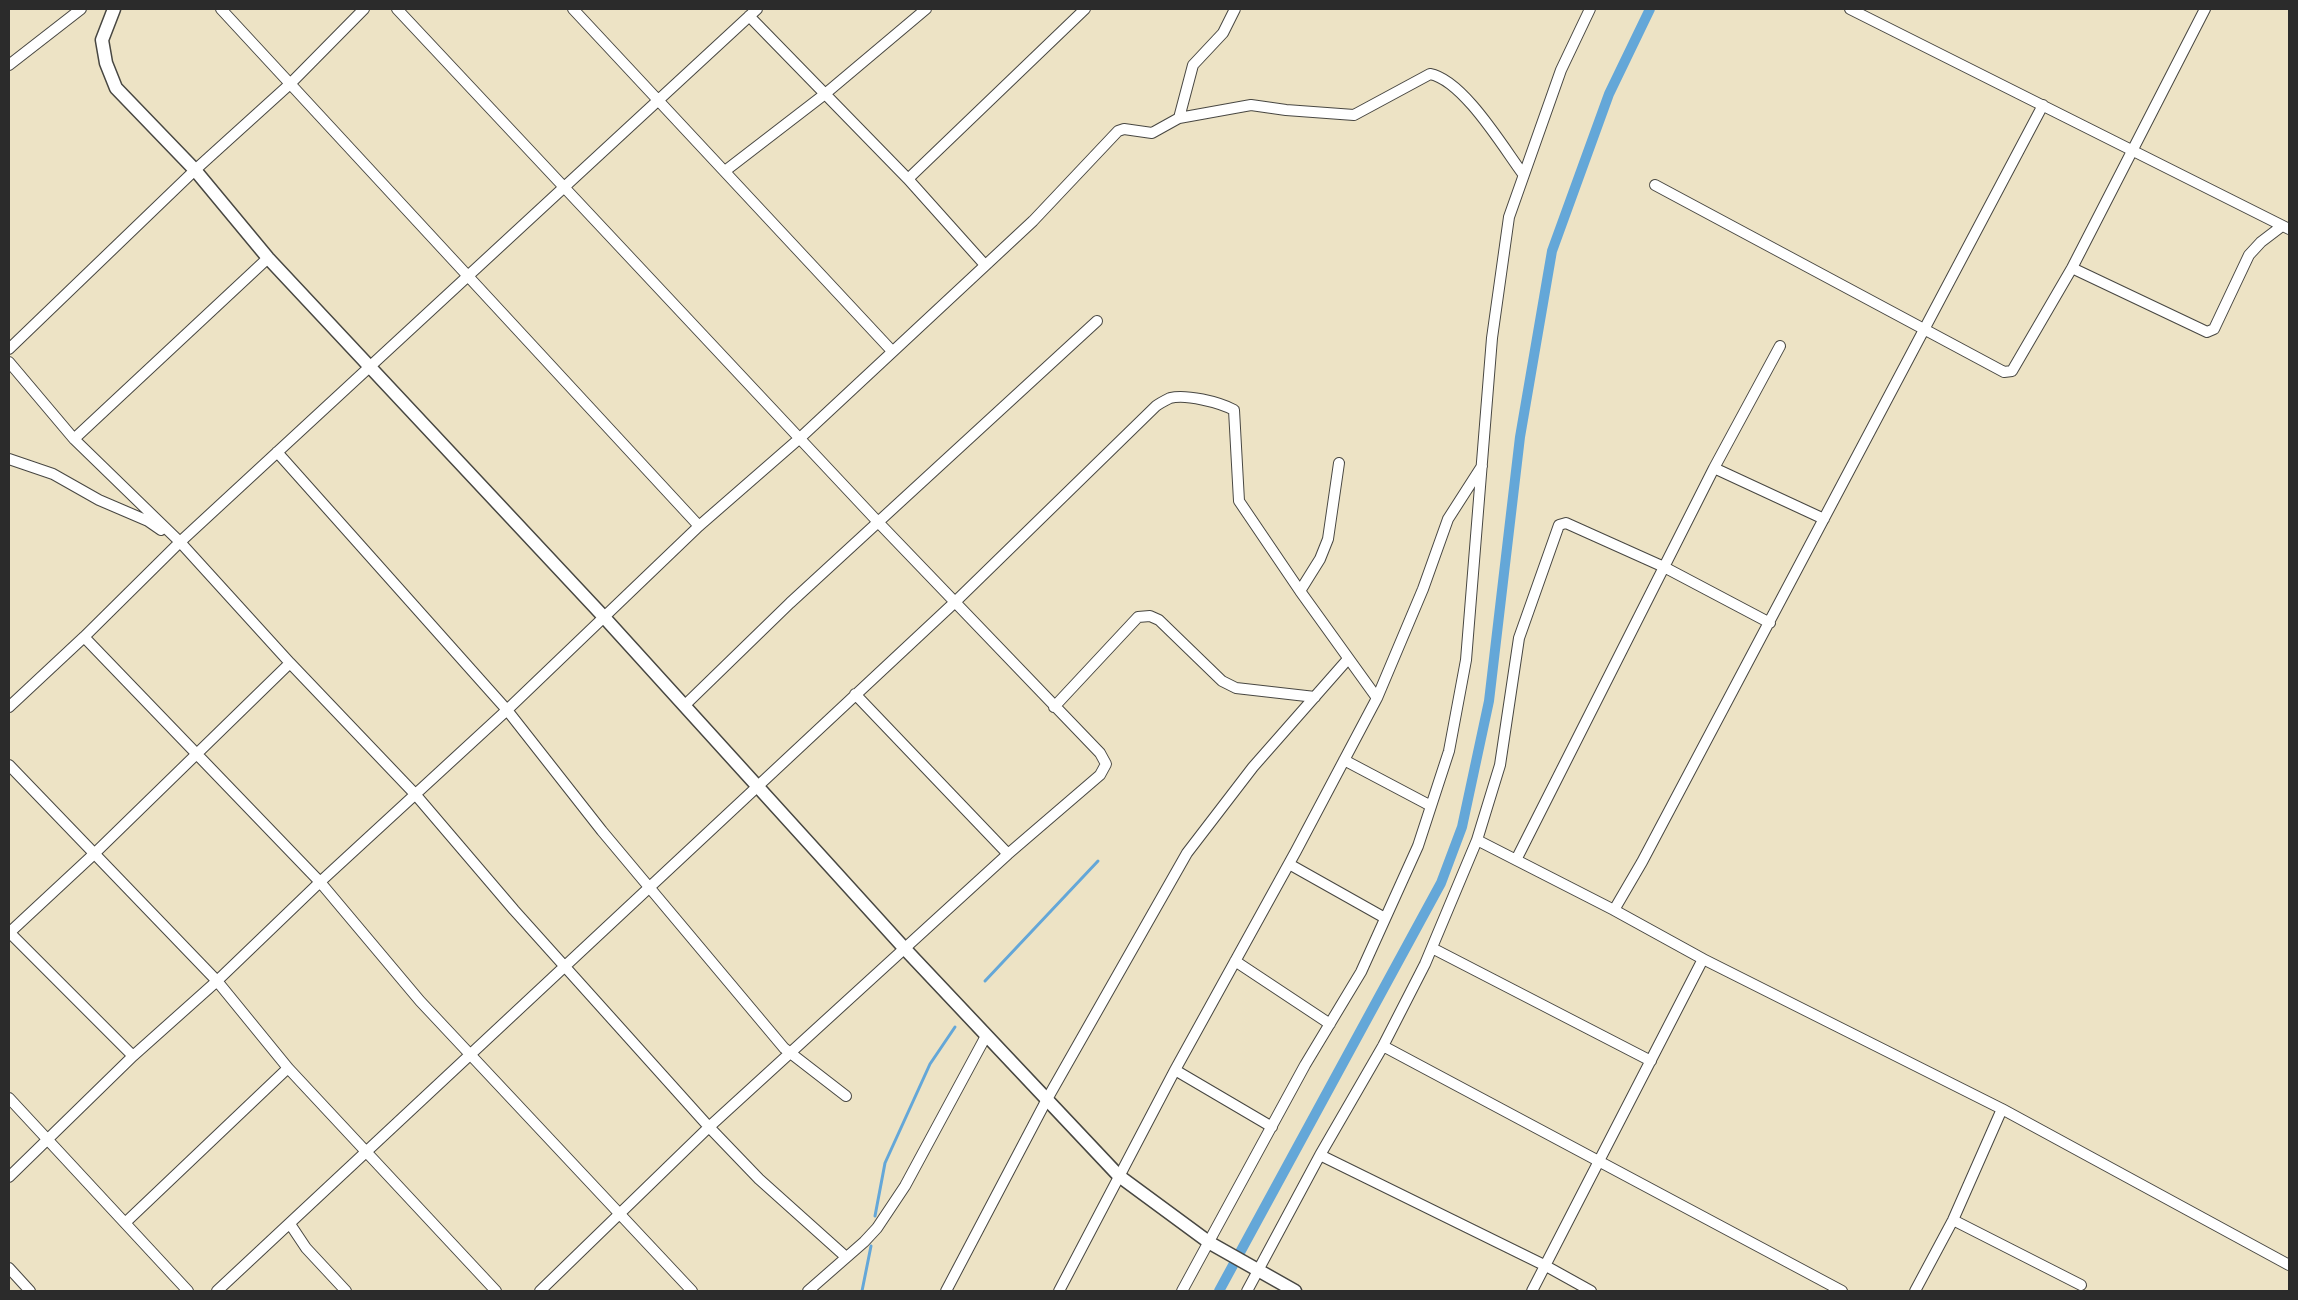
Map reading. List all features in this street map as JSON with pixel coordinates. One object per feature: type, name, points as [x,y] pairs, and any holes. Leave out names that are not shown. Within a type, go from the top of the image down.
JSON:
[{"type":"street","points":[[9,65],[81,9]]},
{"type":"street","points":[[114,9],[102,40],[106,63],[116,88],[195,170],[268,258],[603,616],[905,949],[1046,1101],[1119,1176],[1215,1246],[1251,1268],[1295,1291]]},
{"type":"street","points":[[221,9],[699,526]]},
{"type":"street","points":[[9,349],[195,170],[290,84],[364,9]]},
{"type":"street","points":[[397,9],[954,603],[1100,753],[1106,764],[1100,775],[1008,854],[709,1127],[540,1291]]},
{"type":"street","points":[[573,9],[892,351]]},
{"type":"street","points":[[9,707],[84,637],[180,542],[369,366],[468,278],[659,102],[757,9]]},
{"type":"street","points":[[724,171],[826,94],[926,9]]},
{"type":"street","points":[[908,179],[1085,9]]},
{"type":"street","points":[[1179,118],[1192,65],[1223,33],[1234,9]]},
{"type":"street","points":[[1182,1291],[1215,1246],[1272,1127],[1360,972],[1418,846],[1449,751],[1466,660],[1492,338],[1509,217],[1561,70],[1590,9]]},
{"type":"street","points":[[1850,9],[2286,227]]},
{"type":"street","points":[[1655,185],[2004,372],[2012,371],[2072,268],[2206,9]]},
{"type":"street","points":[[749,16],[908,179],[986,265]]},
{"type":"street","points":[[9,1176],[133,1056],[217,981],[320,882],[507,710],[699,526],[800,438],[1033,222],[1118,131],[1124,129],[1152,133],[1179,118],[1252,104],[1286,110],[1354,115],[1430,74],[1449,82],[1469,101],[1523,174]]},
{"type":"street","points":[[1614,910],[1647,854],[2043,105]]},
{"type":"street","points":[[2072,268],[2207,332],[2214,328],[2249,255],[2261,242],[2286,227]]},
{"type":"street","points":[[74,439],[268,258]]},
{"type":"street","points":[[684,706],[878,522],[1097,321]]},
{"type":"street","points":[[1516,860],[1714,468],[1780,346]]},
{"type":"street","points":[[9,362],[74,439],[180,542],[290,663],[415,794],[565,967],[709,1127],[759,1179],[846,1257]]},
{"type":"street","points":[[217,1291],[954,603],[1156,406],[1170,398],[1222,404],[1234,410],[1239,501],[1300,591],[1377,698]]},
{"type":"street","points":[[278,452],[507,710],[649,887],[790,1055],[846,1096]]},
{"type":"street","points":[[9,459],[53,474],[99,500],[148,521],[180,542]]},
{"type":"street","points":[[1300,591],[1320,559],[1328,539],[1339,463]]},
{"type":"street","points":[[1059,1291],[1175,1070],[1289,864],[1377,698],[1423,589],[1448,519],[1483,465]]},
{"type":"street","points":[[1714,468],[1824,520]]},
{"type":"street","points":[[1247,1291],[1251,1268],[1384,1046],[1432,948],[1477,840],[1500,765],[1520,638],[1559,525],[1566,523],[1664,567],[1770,623]]},
{"type":"street","points":[[1054,707],[1138,617],[1150,616],[1159,620],[1222,681],[1236,688],[1315,697]]},
{"type":"street","points":[[84,637],[320,882],[420,1001],[692,1291]]},
{"type":"street","points":[[946,1291],[1046,1101],[1187,853],[1252,767],[1348,659]]},
{"type":"street","points":[[133,1056],[9,933],[94,854],[290,663]]},
{"type":"street","points":[[855,694],[1008,854]]},
{"type":"street","points":[[1344,760],[1431,806]]},
{"type":"street","points":[[9,765],[217,981],[288,1068],[496,1291]]},
{"type":"street","points":[[1477,840],[1614,910],[1703,959],[2002,1109],[2289,1264]]},
{"type":"street","points":[[1289,864],[1385,918]]},
{"type":"street","points":[[1432,948],[1651,1061]]},
{"type":"street","points":[[1532,1291],[1703,959]]},
{"type":"street","points":[[1235,961],[1330,1024]]},
{"type":"street","points":[[808,1291],[876,1228],[905,1186],[986,1036]]},
{"type":"street","points":[[1384,1046],[1599,1163],[1842,1291]]},
{"type":"street","points":[[125,1223],[288,1068]]},
{"type":"street","points":[[1175,1070],[1272,1127]]},
{"type":"street","points":[[9,1098],[188,1291]]},
{"type":"street","points":[[1915,1291],[1953,1220],[2002,1109]]},
{"type":"street","points":[[1320,1155],[1546,1266],[1591,1291]]},
{"type":"street","points":[[1953,1220],[2081,1285]]},
{"type":"street","points":[[290,1224],[306,1248],[346,1291]]},
{"type":"street","points":[[9,1268],[30,1291]]},
{"type":"waterway","points":[[1219,1291],[1441,883],[1462,827],[1489,701],[1520,437],[1552,251],[1609,94],[1650,9]]},
{"type":"waterway","points":[[985,981],[1098,861]]},
{"type":"waterway","points":[[875,1216],[885,1163],[930,1064],[955,1027]]},
{"type":"waterway","points":[[862,1291],[871,1246]]}]
